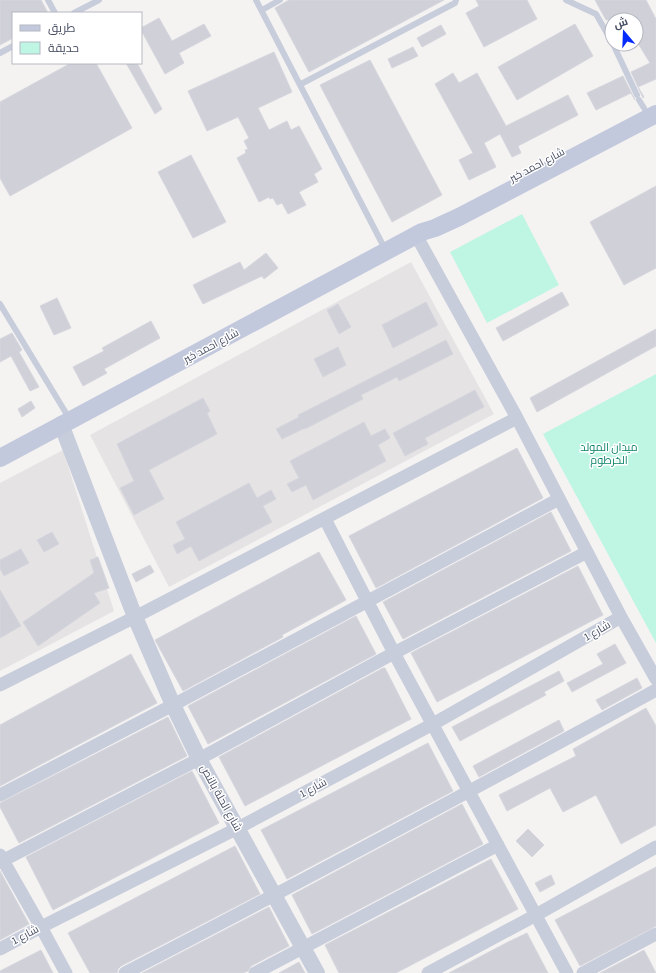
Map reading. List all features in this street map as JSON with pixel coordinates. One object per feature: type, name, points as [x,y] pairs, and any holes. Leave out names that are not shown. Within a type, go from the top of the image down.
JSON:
[{"type":"main road","name":"شارع احمد خير","points":[[0,458],[419,234],[459,217],[646,104]]},
{"type":"street","points":[[419,234],[621,617],[656,679]]},
{"type":"street","points":[[0,685],[325,519],[516,418]]},
{"type":"street","name":"شارع الحلة بالنص","points":[[66,422],[135,617],[173,705],[199,758],[317,973]]},
{"type":"street","points":[[0,795],[173,705],[559,499]]},
{"type":"street","points":[[325,519],[394,653],[567,973]]},
{"type":"street","points":[[66,973],[41,926],[1,860],[199,758],[394,653],[587,552]]},
{"type":"street","name":"شارع 1","points":[[0,949],[41,926],[238,828],[433,724],[621,617]]},
{"type":"street","points":[[125,973],[469,792],[656,690]]},
{"type":"street","points":[[255,973],[498,845]]},
{"type":"street","points":[[428,973],[656,848]]},
{"type":"street","points":[[583,973],[656,934]]},
{"type":"lane","points":[[48,0],[54,12]]},
{"type":"lane","points":[[76,12],[99,0]]},
{"type":"lane","points":[[256,0],[387,252]]},
{"type":"lane","points":[[262,10],[280,0]]},
{"type":"lane","points":[[301,84],[455,2],[456,0]]},
{"type":"lane","points":[[566,0],[596,14],[604,28]]},
{"type":"lane","points":[[0,54],[12,47]]},
{"type":"lane","points":[[618,52],[646,104]]},
{"type":"lane","points":[[0,304],[66,422]]},
{"type":"shaded area","points":[[411,262],[494,414],[169,587],[90,435]]},
{"type":"shaded area","points":[[63,450],[114,611],[0,671],[0,483]]},
{"type":"green space","points":[[522,214],[559,285],[487,323],[450,252]]},
{"type":"green space","name":"ميدان المولد الخرطوم","points":[[656,374],[656,643],[543,434]]},
{"type":"building","points":[[0,0],[41,0],[47,12],[12,12],[12,39],[0,45]]},
{"type":"building","points":[[289,0],[444,0],[309,72],[275,8]]},
{"type":"building","points":[[476,0],[527,0],[537,19],[484,47],[466,13],[479,6]]},
{"type":"building","points":[[595,0],[646,0],[656,19],[656,79],[638,87],[644,97],[643,98],[631,72],[650,63],[643,52],[644,12],[604,12],[604,16]]},
{"type":"building","points":[[159,18],[172,41],[204,24],[211,36],[179,53],[184,63],[165,74],[142,32],[142,27]]},
{"type":"building","points":[[575,24],[593,56],[517,100],[498,67]]},
{"type":"building","points":[[441,25],[446,34],[422,47],[417,38]]},
{"type":"building","points":[[413,47],[418,56],[392,68],[388,59]]},
{"type":"building","points":[[274,52],[292,92],[258,108],[269,130],[287,121],[291,130],[299,126],[322,169],[314,174],[318,182],[299,192],[306,205],[288,214],[282,203],[277,205],[273,198],[270,199],[269,197],[259,202],[237,158],[246,153],[245,150],[248,149],[244,141],[249,138],[238,117],[207,131],[188,91]]},
{"type":"building","points":[[370,60],[442,195],[392,222],[320,85]]},
{"type":"building","points":[[69,64],[97,64],[132,128],[10,196],[0,178],[0,102]]},
{"type":"building","points":[[127,64],[138,64],[162,109],[155,114]]},
{"type":"building","points":[[453,73],[459,83],[477,73],[506,126],[568,95],[578,115],[518,146],[521,153],[512,157],[500,134],[484,143],[496,167],[469,180],[459,160],[473,153],[435,84]]},
{"type":"building","points":[[623,76],[635,100],[631,93],[596,110],[587,93]]},
{"type":"building","points":[[191,155],[226,222],[193,238],[158,172]]},
{"type":"building","points":[[656,186],[656,268],[624,285],[590,222]]},
{"type":"building","points":[[266,253],[278,268],[264,279],[262,276],[203,304],[193,285],[240,262],[244,270]]},
{"type":"building","points":[[562,292],[569,305],[503,341],[496,328]]},
{"type":"building","points":[[57,298],[71,328],[54,335],[40,306]]},
{"type":"building","points":[[426,302],[438,325],[393,348],[382,325]]},
{"type":"building","points":[[338,304],[351,327],[339,334],[327,310]]},
{"type":"building","points":[[151,321],[160,338],[104,369],[107,373],[83,386],[73,367],[104,351],[102,348]]},
{"type":"building","points":[[656,329],[656,346],[537,412],[530,398]]},
{"type":"building","points":[[12,333],[22,350],[19,352],[39,387],[30,391],[11,356],[0,362],[0,339]]},
{"type":"building","points":[[446,340],[453,354],[399,381],[397,377],[361,395],[363,399],[305,429],[282,439],[276,429],[299,417],[298,415]]},
{"type":"building","points":[[338,347],[346,365],[323,377],[314,359]]},
{"type":"building","points":[[475,390],[484,407],[425,438],[428,444],[405,456],[393,433]]},
{"type":"building","points":[[203,398],[210,411],[207,413],[217,434],[149,470],[164,499],[134,515],[120,488],[134,481],[117,444]]},
{"type":"building","points":[[31,401],[35,408],[22,417],[18,409]]},
{"type":"building","points":[[364,422],[371,436],[385,429],[390,438],[378,445],[386,461],[313,500],[306,485],[292,492],[287,484],[299,478],[290,461]]},
{"type":"building","points":[[517,448],[543,498],[376,588],[349,536]]},
{"type":"building","points":[[249,483],[257,498],[271,490],[276,499],[263,506],[272,522],[199,561],[191,546],[177,554],[173,545],[185,539],[176,522]]},
{"type":"building","points":[[551,512],[571,551],[403,639],[383,602]]},
{"type":"building","points":[[52,532],[59,544],[44,552],[37,540]]},
{"type":"building","points":[[21,549],[29,563],[4,576],[0,569],[0,560]]},
{"type":"building","points":[[319,552],[346,600],[282,635],[283,637],[183,691],[155,640]]},
{"type":"building","points":[[98,557],[109,588],[94,593],[100,603],[38,646],[23,622],[94,573],[90,560]]},
{"type":"building","points":[[150,565],[154,572],[136,582],[132,574]]},
{"type":"building","points":[[578,566],[603,615],[437,702],[411,653]]},
{"type":"building","points":[[0,590],[21,626],[0,638]]},
{"type":"building","points":[[356,616],[376,654],[208,744],[188,706]]},
{"type":"building","points":[[615,644],[626,663],[572,692],[567,683],[603,664],[597,654]]},
{"type":"building","points":[[131,654],[157,703],[0,786],[0,725]]},
{"type":"building","points":[[385,668],[411,719],[245,806],[219,757]]},
{"type":"building","points":[[559,671],[564,681],[544,692],[546,695],[460,741],[452,727]]},
{"type":"building","points":[[637,678],[642,688],[602,710],[596,700]]},
{"type":"building","points":[[646,708],[656,726],[656,825],[621,844],[596,795],[563,812],[550,788],[507,811],[499,795],[576,756],[573,749]]},
{"type":"building","points":[[168,717],[187,756],[19,843],[0,807],[0,803]]},
{"type":"building","points":[[559,720],[564,731],[479,777],[473,766]]},
{"type":"building","points":[[428,743],[453,791],[287,879],[261,830]]},
{"type":"building","points":[[192,771],[219,823],[53,910],[26,857]]},
{"type":"building","points":[[462,804],[483,844],[312,934],[292,895]]},
{"type":"building","points":[[528,829],[544,845],[532,857],[516,841]]},
{"type":"building","points":[[235,846],[260,894],[121,966],[117,973],[90,973],[68,933]]},
{"type":"building","points":[[491,859],[518,909],[396,973],[339,973],[325,945]]},
{"type":"building","points":[[656,867],[656,926],[580,966],[555,920]]},
{"type":"building","points":[[0,871],[29,924],[0,940]]},
{"type":"building","points":[[551,875],[555,884],[540,892],[535,883]]},
{"type":"building","points":[[269,907],[289,946],[251,966],[248,971],[243,973],[142,973]]},
{"type":"building","points":[[527,933],[548,973],[449,973],[508,942]]},
{"type":"building","points":[[41,950],[53,973],[0,973],[0,971]]},
{"type":"building","points":[[644,950],[656,973],[600,973]]},
{"type":"building","points":[[299,962],[305,973],[279,973]]}]
